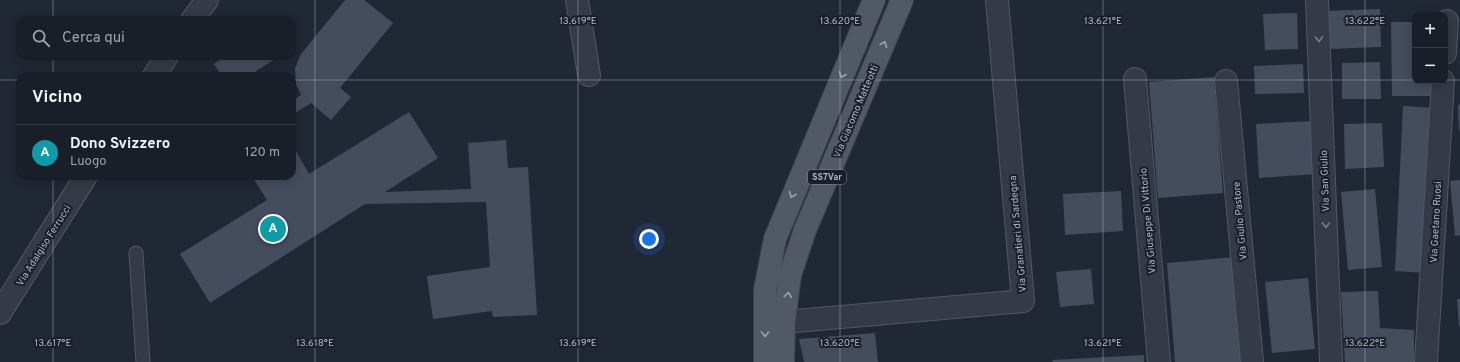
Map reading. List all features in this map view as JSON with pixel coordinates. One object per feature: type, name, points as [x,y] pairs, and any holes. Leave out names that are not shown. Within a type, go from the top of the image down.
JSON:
[{"type":"main road","name":"SS7Var","points":[[765,362],[765,290],[774,239],[874,0]]},
{"type":"main road","name":"Via Giacomo Matteotti","points":[[783,362],[784,322],[790,275],[805,230],[902,0]]},
{"type":"street","points":[[195,16],[207,0]]},
{"type":"street","points":[[577,0],[590,75]]},
{"type":"street","name":"Via Granatieri di Sardegna","points":[[784,322],[1023,301],[997,0]]},
{"type":"street","name":"Via San Giulio","points":[[1317,0],[1331,362]]},
{"type":"street","points":[[157,72],[164,60]]},
{"type":"street","name":"Via Giuseppe Di Vittorio","points":[[1135,79],[1159,362]]},
{"type":"street","name":"Via Giulio Pastore","points":[[1226,81],[1252,362]]},
{"type":"street","name":"Via Gaetano Ruosi","points":[[1426,362],[1443,84]]},
{"type":"street","name":"Via Adalgiso Ferrucci","points":[[0,313],[83,180]]},
{"type":"lane","points":[[136,253],[143,362]]},
{"type":"building","points":[[345,0],[364,0],[393,23],[340,88],[351,97],[331,120],[311,103],[296,112],[296,98],[301,95],[296,84],[295,68],[301,54]]},
{"type":"building","points":[[1380,9],[1381,47],[1329,49],[1327,11]]},
{"type":"building","points":[[1297,13],[1298,49],[1265,50],[1263,14]]},
{"type":"building","points":[[1391,22],[1412,22],[1412,84],[1434,84],[1434,96],[1392,96]]},
{"type":"building","points":[[220,60],[274,60],[255,72],[219,72],[214,64]]},
{"type":"building","points":[[1380,62],[1381,99],[1342,99],[1342,63]]},
{"type":"building","points":[[1303,64],[1304,93],[1255,94],[1254,66]]},
{"type":"building","points":[[1214,77],[1223,193],[1158,198],[1149,82]]},
{"type":"building","points":[[1460,104],[1460,131],[1459,131],[1458,105]]},
{"type":"building","points":[[1403,106],[1435,108],[1428,273],[1395,271]]},
{"type":"building","points":[[409,112],[438,158],[385,192],[471,189],[468,143],[506,140],[508,168],[528,167],[537,315],[493,317],[492,311],[433,319],[427,276],[490,267],[486,202],[365,204],[210,303],[180,254],[267,200],[254,180],[296,180],[296,151],[309,174]]},
{"type":"building","points":[[1313,121],[1316,174],[1259,178],[1256,124]]},
{"type":"building","points":[[1382,123],[1384,167],[1345,169],[1344,124]]},
{"type":"building","points":[[1460,180],[1460,235],[1455,236],[1450,181]]},
{"type":"building","points":[[1375,189],[1382,267],[1348,270],[1341,192]]},
{"type":"building","points":[[1121,191],[1123,231],[1065,235],[1063,194]]},
{"type":"building","points":[[1235,257],[1244,362],[1175,362],[1167,263]]},
{"type":"building","points":[[1091,269],[1094,304],[1060,307],[1056,272]]},
{"type":"building","points":[[1308,278],[1315,349],[1272,353],[1265,282]]},
{"type":"building","points":[[1378,291],[1380,328],[1414,330],[1414,362],[1345,362],[1341,292]]},
{"type":"building","points":[[1457,299],[1460,299],[1460,326],[1459,326]]},
{"type":"building","points":[[875,333],[878,362],[804,362],[799,339]]},
{"type":"building","points":[[1144,355],[1144,362],[1053,362],[1052,360]]},
{"type":"place","name":"Dono Svizzero","points":[[273,229]]}]
